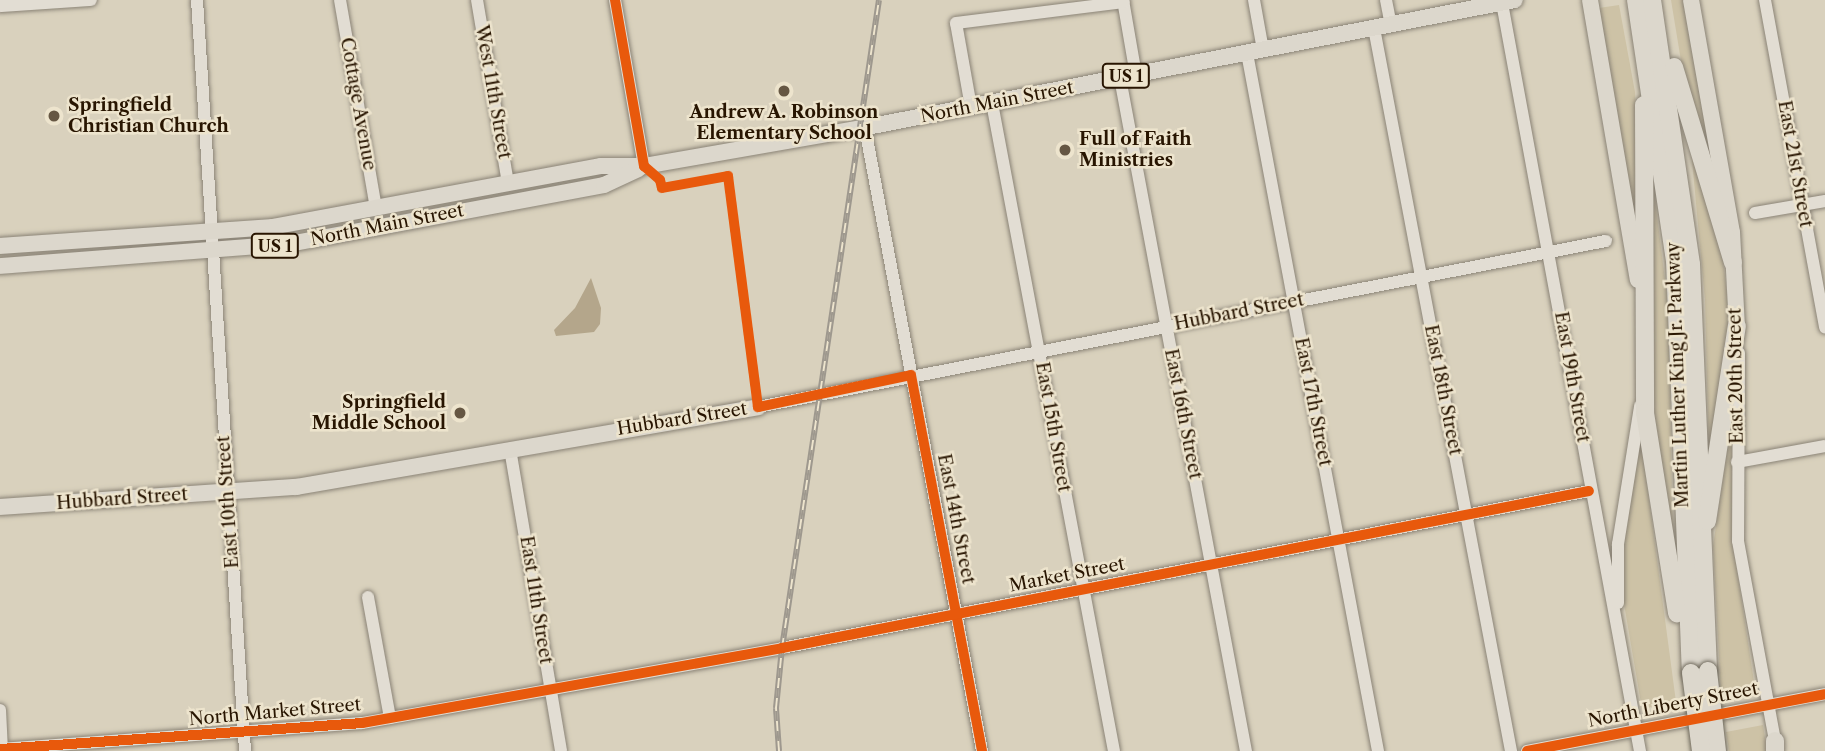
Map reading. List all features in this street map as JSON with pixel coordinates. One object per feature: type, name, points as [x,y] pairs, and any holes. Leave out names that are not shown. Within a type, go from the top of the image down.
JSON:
[{"type":"highway","name":"Martin Luther King Jr. Parkway","points":[[1636,0],[1652,28],[1691,264],[1699,536],[1701,751]]},
{"type":"highway","name":"Martin Luther King Jr. Parkway","points":[[1652,0],[1652,28],[1675,260],[1699,672],[1717,751]]},
{"type":"highway","points":[[1652,28],[1643,363],[1651,465],[1699,672]]},
{"type":"highway","points":[[1652,28],[1673,63],[1733,262]]},
{"type":"highway","points":[[1699,536],[1708,519],[1737,326]]},
{"type":"main road","points":[[1590,0],[1633,235],[1643,363]]},
{"type":"main road","name":"East 20th Street","points":[[1691,0],[1730,217],[1737,326]]},
{"type":"main road","name":"North Main Street","points":[[0,246],[211,233],[376,208],[601,166],[644,166],[865,128],[1509,1]]},
{"type":"main road","name":"North Main Street","points":[[0,266],[213,252],[289,244],[604,185],[644,166]]},
{"type":"main road","name":"Hubbard Street","points":[[0,507],[312,485],[758,407]]},
{"type":"street","points":[[0,6],[91,0]]},
{"type":"street","name":"East 10th Street","points":[[197,0],[245,751]]},
{"type":"street","name":"Cottage Avenue","points":[[340,0],[376,208]]},
{"type":"street","name":"West 11th Street","points":[[477,0],[508,183]]},
{"type":"street","points":[[615,0],[644,166]]},
{"type":"street","name":"East 17th Street","points":[[1254,0],[1255,51],[1294,302],[1378,751]]},
{"type":"street","points":[[1387,0],[1391,25]]},
{"type":"street","name":"East 21st Street","points":[[1765,0],[1825,328]]},
{"type":"street","points":[[971,107],[956,23],[1124,1]]},
{"type":"street","name":"East 16th Street","points":[[1124,1],[1128,76],[1166,326],[1247,751]]},
{"type":"street","name":"East 19th Street","points":[[1509,1],[1589,491],[1640,751]]},
{"type":"street","name":"East 18th Street","points":[[1374,28],[1511,751]]},
{"type":"street","name":"East 15th Street","points":[[992,103],[1114,751]]},
{"type":"street","name":"East 14th Street","points":[[865,128],[982,751]]},
{"type":"street","points":[[1755,213],[1825,201]]},
{"type":"street","name":"Hubbard Street","points":[[758,407],[911,375],[1606,242]]},
{"type":"street","name":"East 20th Street","points":[[1737,326],[1739,556],[1776,748]]},
{"type":"street","points":[[1623,663],[1617,556],[1643,363]]},
{"type":"street","points":[[1737,462],[1825,446]]},
{"type":"street","name":"East 11th Street","points":[[510,449],[561,751]]},
{"type":"street","name":"Market Street","points":[[550,686],[956,614],[1589,491]]},
{"type":"street","points":[[368,597],[390,718]]},
{"type":"street","name":"North Market Street","points":[[1,750],[244,733],[390,718],[550,686]]},
{"type":"street","name":"North Liberty Street","points":[[1527,751],[1825,694]]},
{"type":"street","points":[[0,710],[1,750]]},
{"type":"shaded area","points":[[1671,0],[1684,0],[1724,212],[1683,73]]},
{"type":"shaded area","points":[[1619,5],[1635,92],[1643,287],[1599,8]]},
{"type":"shaded area","points":[[1691,149],[1722,252],[1731,328],[1709,458],[1705,300]]},
{"type":"shaded area","points":[[1654,192],[1668,304],[1673,544],[1669,545],[1649,382]]},
{"type":"shaded area","points":[[591,278],[601,308],[600,324],[594,332],[556,336],[554,330],[575,308]]},
{"type":"shaded area","points":[[1735,399],[1734,551],[1755,688],[1721,694],[1713,546]]},
{"type":"shaded area","points":[[1641,439],[1676,702],[1642,709],[1622,592],[1625,532]]},
{"type":"shaded area","points":[[1763,725],[1767,751],[1729,751],[1726,732]]},
{"type":"railway","points":[[779,751],[776,708],[782,648],[879,0]]},
{"type":"cycle path","points":[[615,0],[644,166],[660,180],[662,188],[728,176],[758,407],[911,375],[982,751]]},
{"type":"cycle path","points":[[0,749],[362,723],[782,648],[1589,491]]},
{"type":"cycle path","points":[[1527,751],[1825,694]]},
{"type":"place","name":"Andrew A. Robinson Elementary School","points":[[784,91]]},
{"type":"place","name":"Springfield Christian Church","points":[[54,116]]},
{"type":"place","name":"Full of Faith Ministries","points":[[1065,150]]},
{"type":"place","name":"Springfield Middle School","points":[[460,413]]}]
